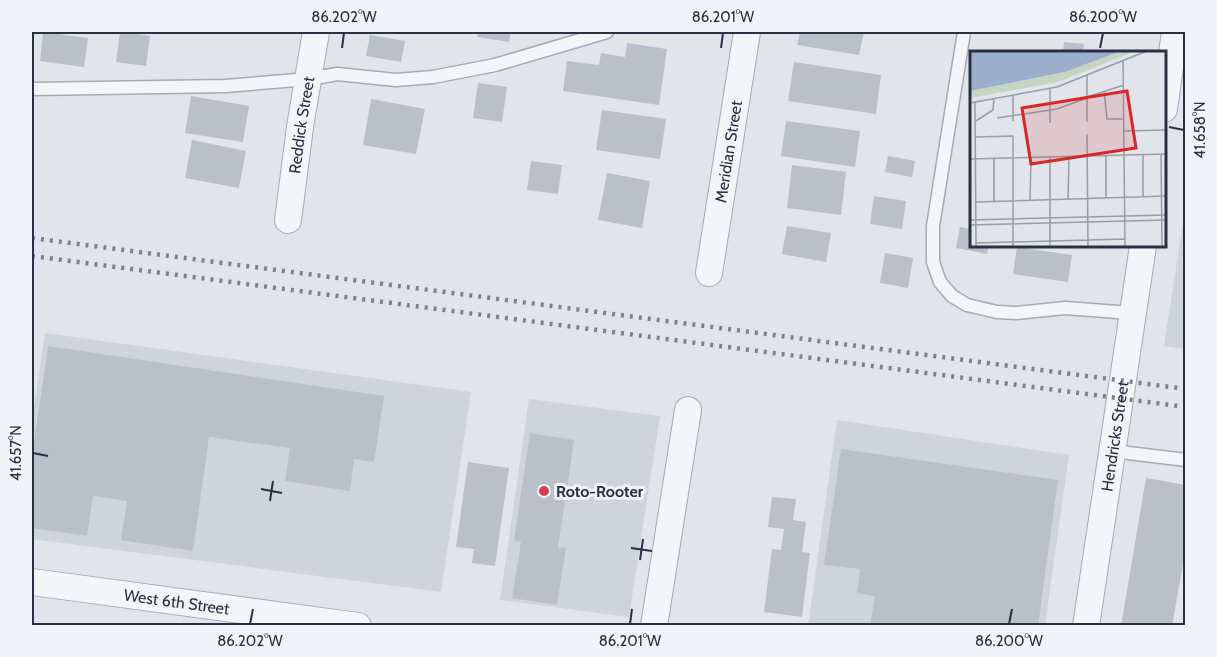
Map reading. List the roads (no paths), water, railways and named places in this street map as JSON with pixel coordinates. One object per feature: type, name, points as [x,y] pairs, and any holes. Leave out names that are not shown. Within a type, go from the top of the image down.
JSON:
[{"type":"street","name":"Reddick Street","points":[[288,220],[300,127],[316,32]]},
{"type":"street","name":"Meridian Street","points":[[709,273],[747,32]]},
{"type":"street","points":[[1166,96],[1175,32]]},
{"type":"street","name":"Hendricks Street","points":[[1086,626],[1131,313],[1143,248]]},
{"type":"street","points":[[654,626],[688,410]]},
{"type":"street","name":"West 6th Street","points":[[32,582],[227,617],[358,626]]},
{"type":"lane","points":[[32,89],[225,86],[309,79],[337,74],[396,80],[433,77],[495,66],[607,32]]},
{"type":"lane","points":[[964,32],[933,225],[933,262],[940,282],[952,296],[968,305],[997,312],[1016,313],[1065,308],[1131,313]]},
{"type":"lane","points":[[1112,451],[1185,460]]},
{"type":"railway","points":[[32,238],[1186,389]]},
{"type":"railway","points":[[32,256],[1186,407]]},
{"type":"place","name":"Roto-Rooter","points":[[544,491]]}]
